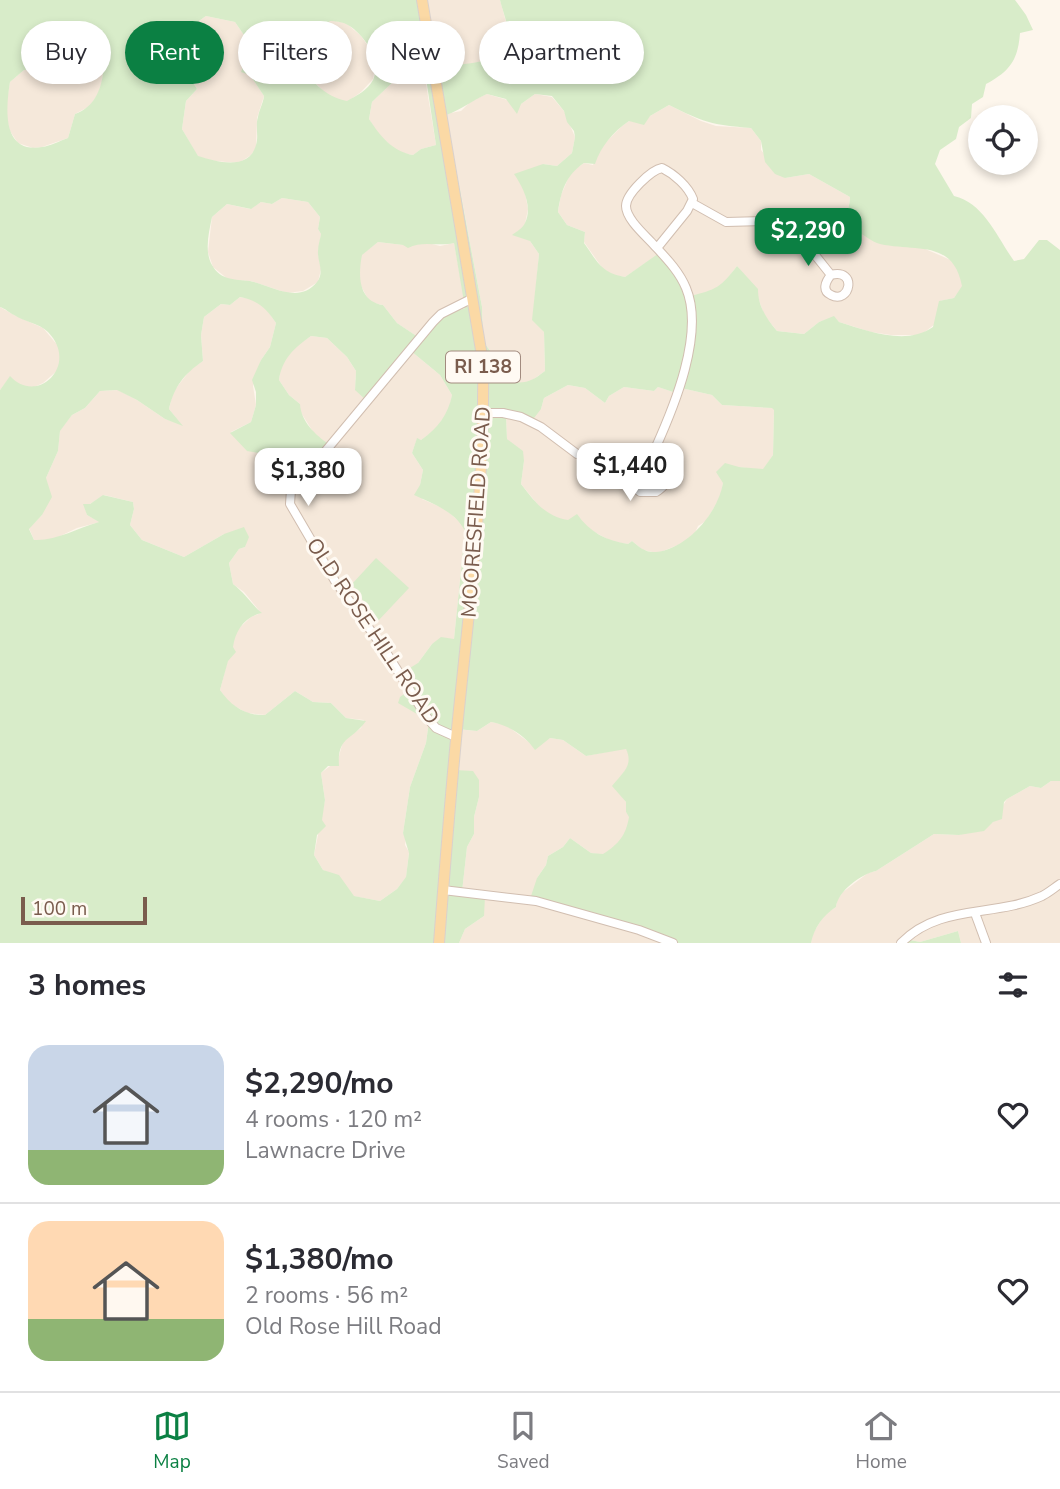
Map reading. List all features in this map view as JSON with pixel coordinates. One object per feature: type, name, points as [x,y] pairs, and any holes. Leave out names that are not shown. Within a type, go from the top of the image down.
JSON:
[{"type":"main road","name":"MOORESFIELD ROAD","points":[[422,0],[483,362],[484,413],[480,506],[456,737],[439,943]]},
{"type":"street","points":[[655,449],[670,416],[681,381],[692,316],[687,290],[678,274],[628,213],[626,207],[629,196],[651,172],[662,168],[690,191],[693,199],[692,204],[657,248]]},
{"type":"street","points":[[692,204],[726,222],[767,221],[781,224],[799,235],[831,275]]},
{"type":"street","name":"OLD ROSE HILL ROAD","points":[[456,737],[443,733],[428,719],[384,649],[334,579],[290,503],[291,490],[433,322],[441,314],[471,299]]},
{"type":"street","points":[[484,413],[522,417],[541,427],[577,454],[625,467]]},
{"type":"street","points":[[640,449],[655,449],[667,458],[670,474],[668,481],[656,492],[648,493],[634,488],[625,475],[625,467],[633,453],[640,449]]},
{"type":"street","points":[[901,943],[913,931],[951,914],[975,913],[1043,896],[1060,884]]},
{"type":"street","points":[[443,890],[536,901],[639,930],[673,943]]},
{"type":"street","points":[[975,913],[986,943]]},
{"type":"shaded area","points":[[419,0],[500,0],[506,21],[479,21],[479,62],[471,65],[465,65],[465,21],[423,21]]},
{"type":"shaded area","points":[[206,16],[235,22],[238,26],[238,84],[256,84],[264,96],[257,118],[256,148],[239,163],[198,157],[182,129],[186,101],[197,89],[194,84],[224,84],[224,21],[199,21]]},
{"type":"shaded area","points":[[352,28],[366,43],[366,84],[368,84],[347,102],[331,99],[317,84],[352,84]]},
{"type":"shaded area","points":[[21,73],[21,84],[102,84],[90,106],[75,114],[68,138],[33,148],[18,143],[10,131],[5,112],[10,82]]},
{"type":"shaded area","points":[[391,84],[426,84],[436,145],[421,149],[413,155],[398,152],[378,134],[369,119],[372,102]]},
{"type":"shaded area","points":[[487,94],[521,104],[535,94],[552,97],[564,111],[575,137],[572,153],[557,166],[543,164],[524,187],[528,209],[525,224],[530,241],[539,254],[533,318],[544,332],[545,371],[531,381],[521,384],[508,381],[483,341],[482,307],[446,114],[461,111],[471,101]]},
{"type":"shaded area","points":[[669,105],[716,126],[751,128],[761,141],[761,150],[785,178],[809,174],[850,197],[849,208],[898,246],[923,248],[953,261],[960,272],[963,286],[954,298],[940,301],[935,324],[921,335],[871,332],[839,322],[834,317],[819,322],[804,334],[777,331],[764,315],[758,297],[737,266],[724,283],[713,291],[690,297],[662,252],[625,277],[611,275],[603,269],[584,242],[585,232],[567,225],[558,212],[561,195],[571,172],[584,163],[593,165],[601,147],[622,126],[629,121],[650,116]]},
{"type":"shaded area","points":[[282,198],[308,202],[320,217],[318,253],[321,269],[318,282],[303,291],[287,293],[251,281],[229,280],[213,267],[208,252],[212,217],[227,204],[250,209],[261,202],[272,204]]},
{"type":"shaded area","points":[[378,242],[403,245],[428,243],[440,246],[454,243],[466,308],[458,309],[421,339],[397,323],[383,305],[368,299],[360,284],[358,271],[361,255]]},
{"type":"shaded area","points":[[240,297],[256,300],[266,308],[276,323],[270,347],[261,360],[253,386],[256,405],[251,422],[231,432],[263,457],[270,468],[284,470],[301,480],[328,444],[315,435],[300,411],[300,404],[289,395],[279,380],[281,364],[296,346],[311,336],[327,338],[347,357],[356,371],[355,390],[411,351],[440,375],[452,395],[449,410],[435,430],[421,440],[417,439],[412,453],[423,470],[420,485],[422,499],[445,509],[465,530],[454,639],[432,644],[418,663],[429,721],[426,743],[410,787],[403,833],[409,852],[406,878],[397,889],[380,901],[353,896],[340,878],[323,870],[314,855],[325,800],[321,773],[338,760],[343,741],[361,728],[364,720],[346,718],[331,703],[313,702],[295,691],[265,715],[247,713],[229,703],[220,690],[235,632],[251,617],[261,613],[244,592],[233,584],[229,563],[239,549],[245,547],[247,539],[224,534],[184,557],[142,540],[130,525],[133,502],[104,495],[90,504],[84,504],[87,515],[100,522],[77,528],[50,541],[34,540],[29,528],[42,515],[46,478],[58,451],[60,430],[72,415],[85,408],[100,391],[118,390],[165,419],[181,424],[169,409],[173,392],[191,369],[203,361],[201,335],[204,317],[221,304],[230,305]]},
{"type":"shaded area","points":[[0,307],[43,328],[59,347],[59,369],[43,383],[32,388],[17,385],[10,377],[0,390]]},
{"type":"shaded area","points":[[568,385],[585,388],[605,403],[609,396],[624,387],[654,391],[658,387],[676,393],[681,388],[712,395],[722,405],[773,408],[773,455],[763,470],[739,467],[723,483],[721,496],[706,521],[683,543],[658,553],[643,550],[632,541],[628,544],[613,542],[585,527],[555,518],[543,511],[521,484],[524,461],[507,439],[506,415],[541,409],[544,398]]},
{"type":"shaded area","points":[[491,722],[506,725],[530,743],[550,738],[563,740],[586,756],[626,748],[630,757],[628,767],[618,780],[618,791],[626,802],[626,812],[630,817],[627,832],[616,846],[603,855],[591,853],[570,838],[563,847],[548,856],[546,865],[537,878],[673,943],[459,943],[465,929],[484,916],[462,892],[467,847],[474,834],[474,817],[479,797],[455,770],[456,729],[477,731]]},
{"type":"shaded area","points":[[1051,781],[1060,781],[1060,943],[961,943],[958,931],[920,942],[905,939],[899,943],[811,943],[812,935],[825,914],[836,907],[843,892],[868,873],[876,871],[934,834],[959,835],[993,822],[1007,799],[1030,786],[1041,788]]},
{"type":"green space","points":[[0,0],[419,0],[423,21],[366,21],[366,42],[352,27],[352,21],[238,21],[238,26],[235,22],[206,16],[199,21],[125,21],[125,84],[194,84],[197,89],[186,101],[182,129],[198,156],[232,162],[247,159],[256,145],[257,120],[264,96],[256,84],[316,84],[331,96],[347,101],[370,84],[391,84],[372,102],[369,119],[388,142],[413,155],[421,149],[436,145],[427,84],[465,84],[465,63],[479,61],[479,84],[644,84],[644,21],[506,21],[500,0],[1015,0],[1033,30],[1020,33],[1015,58],[1007,69],[986,84],[983,97],[968,105],[968,120],[959,127],[956,139],[940,150],[935,164],[954,196],[982,213],[1014,261],[1024,259],[1039,240],[1047,240],[1060,250],[1060,781],[1051,781],[1041,788],[1030,786],[1007,799],[1004,802],[1002,819],[993,822],[984,831],[959,835],[934,834],[876,871],[857,879],[841,895],[836,907],[820,922],[811,943],[673,943],[530,899],[548,856],[563,847],[570,838],[591,853],[603,854],[621,838],[629,817],[626,802],[612,786],[628,765],[626,749],[586,756],[563,740],[550,738],[535,750],[516,732],[491,722],[477,731],[457,729],[455,770],[473,771],[479,780],[474,834],[467,847],[462,892],[485,896],[484,916],[465,929],[459,943],[0,943],[0,390],[10,376],[21,384],[42,384],[51,378],[59,357],[57,345],[48,332],[0,307]],"holes":[[[21,21],[111,21],[111,84],[101,84],[87,108],[75,114],[68,138],[45,146],[29,147],[19,143],[9,127],[8,104],[10,82],[21,73]],[[487,94],[506,99],[517,114],[521,104],[535,94],[552,96],[564,111],[575,137],[572,153],[557,166],[543,164],[514,174],[524,191],[528,210],[524,225],[512,235],[530,241],[539,254],[532,320],[544,332],[545,371],[524,382],[508,381],[483,341],[482,307],[446,115]],[[669,105],[708,122],[751,128],[761,141],[765,162],[775,174],[785,178],[809,174],[850,197],[847,219],[852,227],[880,244],[919,248],[942,254],[957,271],[962,286],[954,298],[939,301],[933,327],[922,333],[911,336],[887,335],[839,322],[834,316],[819,322],[804,334],[777,331],[763,311],[758,289],[737,266],[717,287],[690,296],[662,251],[625,277],[610,273],[600,265],[584,243],[585,232],[567,225],[558,212],[563,190],[569,178],[584,163],[595,164],[608,140],[629,121],[644,125],[650,116]],[[282,198],[308,202],[320,217],[320,274],[310,289],[285,292],[250,281],[229,278],[220,274],[212,265],[208,248],[212,217],[227,204],[251,209],[261,202],[272,204]],[[378,242],[408,248],[419,244],[454,243],[465,308],[443,316],[421,339],[397,323],[383,305],[375,303],[364,293],[360,279],[362,255]],[[240,297],[252,301],[269,313],[276,323],[270,347],[252,380],[256,405],[251,422],[230,433],[247,451],[259,453],[270,468],[284,470],[302,480],[329,444],[310,427],[300,404],[289,395],[279,380],[290,355],[311,336],[327,338],[347,357],[356,371],[355,390],[367,401],[411,351],[440,375],[452,395],[441,420],[421,440],[417,438],[412,453],[423,470],[420,485],[414,495],[449,513],[465,531],[454,639],[441,637],[432,644],[418,663],[400,674],[408,691],[400,697],[398,703],[429,721],[426,743],[410,787],[403,833],[409,853],[406,877],[397,889],[380,901],[354,896],[339,875],[323,870],[314,855],[317,835],[326,826],[322,820],[325,800],[321,773],[328,766],[339,766],[340,749],[366,721],[346,718],[331,703],[313,702],[295,691],[265,715],[252,714],[234,705],[220,690],[228,661],[236,652],[233,647],[236,635],[246,621],[262,613],[233,584],[229,563],[239,549],[245,547],[249,537],[244,527],[224,534],[184,557],[142,540],[130,525],[133,502],[103,495],[90,504],[83,504],[87,515],[99,522],[42,540],[34,540],[29,529],[42,515],[52,497],[46,478],[58,451],[60,431],[72,415],[85,408],[100,391],[117,390],[165,419],[183,426],[169,409],[181,382],[203,361],[201,335],[204,317],[221,304],[230,305]],[[568,385],[585,388],[605,403],[609,396],[624,387],[654,391],[658,387],[676,393],[681,388],[712,395],[722,405],[772,408],[773,455],[763,469],[725,463],[716,472],[723,483],[720,494],[699,528],[679,544],[652,552],[632,541],[628,544],[606,538],[593,531],[577,514],[568,520],[547,512],[521,484],[523,451],[507,439],[506,415],[531,422],[541,409],[544,398]]]},
{"type":"green space","points":[[376,558],[409,588],[377,622],[352,584]]},
{"type":"green space","points":[[958,931],[961,943],[899,943],[905,939],[920,942]]}]
